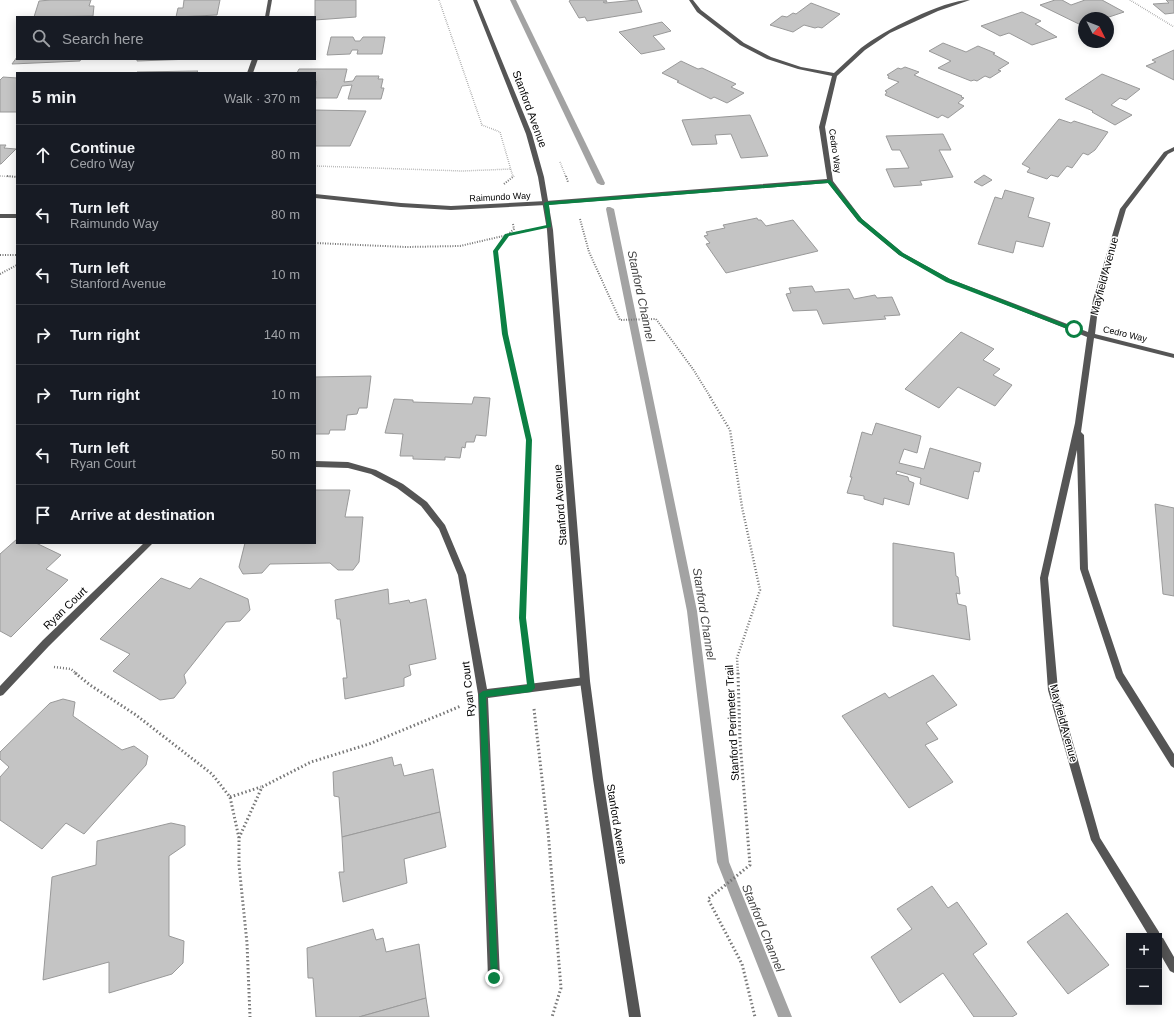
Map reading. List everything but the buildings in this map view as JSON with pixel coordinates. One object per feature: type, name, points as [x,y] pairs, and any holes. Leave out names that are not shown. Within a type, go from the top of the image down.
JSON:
[{"type":"street","points":[[267,16],[270,0]]},
{"type":"street","name":"Stanford Avenue","points":[[475,0],[529,134],[546,203],[565,406],[585,681],[599,787],[635,1017]]},
{"type":"street","points":[[691,0],[699,10],[742,44],[769,58],[800,68],[835,75],[863,49],[888,32],[936,10],[968,0]]},
{"type":"street","points":[[250,72],[255,60]]},
{"type":"street","name":"Cedro Way","points":[[835,75],[822,126],[830,181],[860,220],[901,254],[948,280],[1090,335],[1174,356]]},
{"type":"street","name":"Mayfield Avenue","points":[[1153,933],[1096,840],[1053,690],[1044,578],[1079,423],[1096,300],[1123,209],[1166,154],[1174,148]]},
{"type":"street","name":"Raimundo Way","points":[[316,196],[401,205],[451,208],[509,206],[830,181]]},
{"type":"street","points":[[0,216],[16,216]]},
{"type":"street","name":"Mayfield Avenue","points":[[1079,423],[1084,569],[1119,675],[1174,763]]},
{"type":"street","name":"Ryan Court","points":[[316,464],[348,465],[380,475],[400,486],[424,504],[442,527],[462,575],[483,698],[494,978]]},
{"type":"street","name":"Ryan Court","points":[[0,692],[26,663],[148,544]]},
{"type":"street","points":[[483,698],[531,688],[585,681]]},
{"type":"street","points":[[1162,947],[1174,967]]},
{"type":"path","points":[[439,0],[482,125],[500,132],[514,177],[504,184],[514,229],[507,235],[495,251],[505,334],[529,440],[523,618],[548,831],[561,988],[552,1017]]},
{"type":"path","points":[[1130,0],[1174,27]]},
{"type":"path","points":[[316,166],[462,171],[511,169]]},
{"type":"path","points":[[0,176],[16,177]]},
{"type":"path","points":[[316,243],[406,247],[460,246],[549,226]]},
{"type":"path","points":[[0,256],[16,255]]},
{"type":"path","points":[[0,274],[16,266]]},
{"type":"path","name":"Stanford Perimeter Trail","points":[[620,320],[656,318],[693,369],[730,430],[742,507],[760,590],[737,658],[740,741],[750,865],[708,899],[742,964],[755,1017]]},
{"type":"path","points":[[26,663],[71,669],[90,685],[136,715],[212,774],[230,797],[239,838],[239,865],[247,943],[250,1017]]},
{"type":"path","points":[[230,797],[262,787],[311,762],[369,744],[483,698]]},
{"type":"path","points":[[239,838],[262,787]]},
{"type":"waterway","name":"Stanford Channel","points":[[513,0],[601,183]]},
{"type":"waterway","name":"Stanford Channel","points":[[610,209],[692,611],[723,862],[785,1017]]},
{"type":"route","points":[[494,978],[482,701],[483,694],[531,688],[523,618],[529,440],[505,334],[495,251],[504,238],[507,235],[549,226],[546,203],[830,181],[860,220],[901,254],[948,280],[1074,329]]}]
